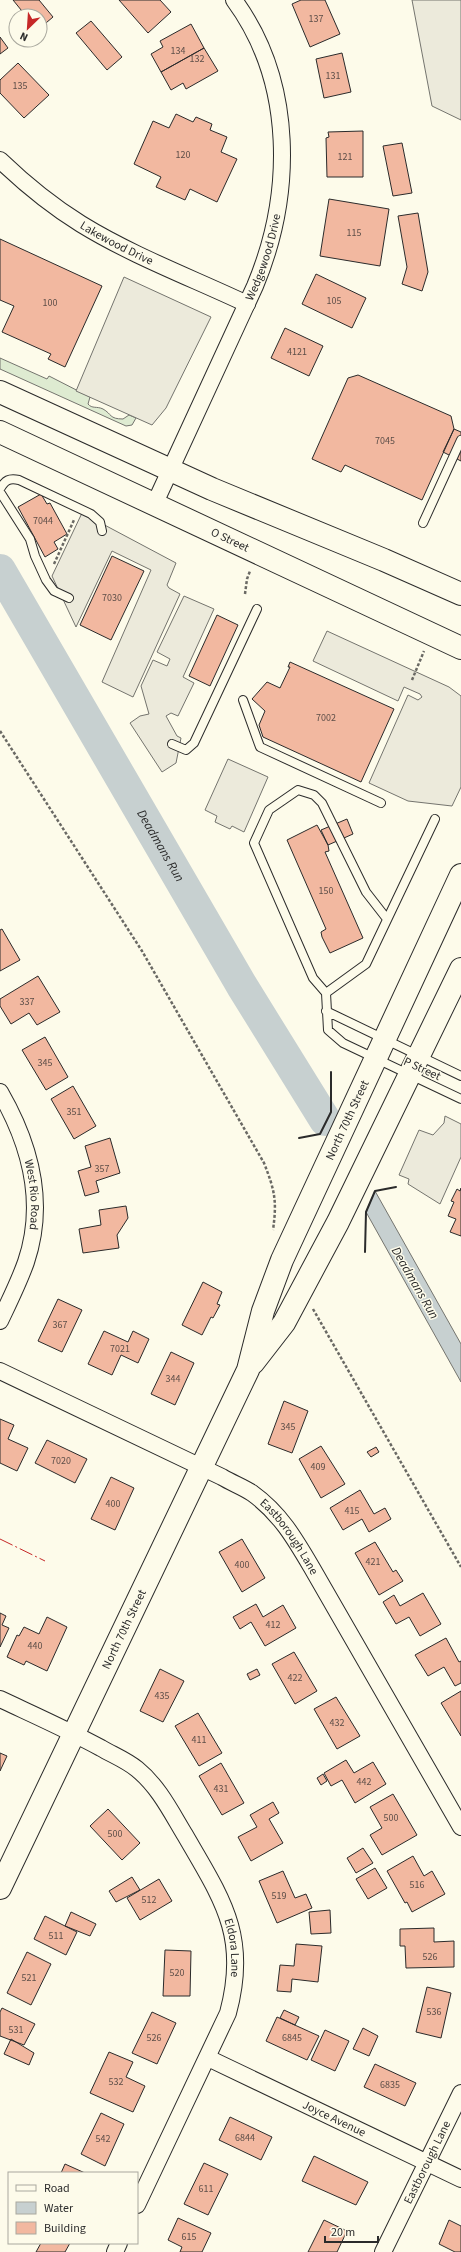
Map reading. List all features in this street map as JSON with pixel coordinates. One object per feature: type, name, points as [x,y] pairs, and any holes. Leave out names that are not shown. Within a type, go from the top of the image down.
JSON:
[{"type":"main road","points":[[0,392],[170,470],[461,594]]},
{"type":"main road","name":"O Street","points":[[0,432],[155,503],[309,578],[461,648]]},
{"type":"main road","name":"North 70th Street","points":[[0,1888],[248,1370],[263,1311],[282,1260],[374,1059],[461,875]]},
{"type":"main road","name":"North 70th Street","points":[[248,1370],[284,1323],[338,1222],[461,969]]},
{"type":"street","name":"Wedgewood Drive","points":[[155,503],[267,258],[277,219],[281,180],[282,142],[278,108],[268,66],[253,30],[234,0]]},
{"type":"street","name":"Lakewood Drive","points":[[0,160],[38,193],[82,224],[114,242],[247,304]]},
{"type":"street","name":"West Rio Road","points":[[0,1092],[13,1115],[24,1140],[32,1173],[34,1201],[32,1234],[26,1261],[0,1321]]},
{"type":"street","name":"Eastborough Lane","points":[[0,1371],[201,1467],[251,1493],[273,1510],[287,1526],[461,1827]]},
{"type":"street","name":"Eldora Lane","points":[[0,1699],[73,1734],[128,1763],[153,1785],[166,1803],[225,1907],[235,1944],[235,1978],[228,2013],[138,2203]]},
{"type":"street","name":"Joyce Avenue","points":[[208,2058],[461,2179]]},
{"type":"street","name":"Eastborough Lane","points":[[383,2252],[461,2094]]},
{"type":"lane","points":[[423,523],[461,440]]},
{"type":"lane","points":[[0,488],[4,482],[10,478],[18,480],[91,514],[100,522],[102,531]]},
{"type":"lane","points":[[0,492],[1,497],[19,520],[30,538],[35,556],[46,580],[54,591],[69,598]]},
{"type":"lane","points":[[172,744],[186,750],[194,743],[257,609]]},
{"type":"lane","points":[[243,700],[260,747],[382,803]]},
{"type":"lane","points":[[326,1011],[326,993],[313,978],[254,843],[269,810],[298,790],[314,795],[322,803],[366,892],[387,919]]},
{"type":"lane","points":[[326,993],[366,964],[435,819]]},
{"type":"lane","name":"P Street","points":[[326,1011],[461,1076]]},
{"type":"lane","name":"P Street","points":[[326,1011],[328,1030],[343,1043],[461,1099]]},
{"type":"path","points":[[52,568],[75,519]]},
{"type":"path","points":[[245,594],[247,579],[250,571]]},
{"type":"path","points":[[412,680],[424,650]]},
{"type":"path","points":[[0,731],[142,951],[264,1163],[274,1189],[276,1208],[273,1231]]},
{"type":"path","points":[[309,1303],[461,1567]]},
{"type":"green space","points":[[0,358],[47,379],[49,376],[90,397],[88,404],[90,406],[103,409],[113,417],[123,419],[129,415],[136,418],[132,425],[126,426],[0,369]]},
{"type":"shaded area","points":[[412,0],[461,0],[461,120],[432,106]]},
{"type":"shaded area","points":[[124,277],[211,317],[166,408],[152,425],[76,391]]},
{"type":"shaded area","points":[[82,513],[176,563],[167,585],[169,588],[180,594],[133,697],[102,682],[151,570],[112,551],[76,627],[52,576]]},
{"type":"shaded area","points":[[184,596],[214,609],[183,677],[194,683],[178,716],[171,713],[166,716],[177,736],[181,738],[176,763],[162,772],[130,723],[140,716],[149,714],[141,686],[153,660],[167,666],[170,659],[157,652]]},
{"type":"shaded area","points":[[327,631],[449,687],[461,696],[461,787],[452,806],[408,801],[369,783],[408,695],[418,700],[422,697],[420,694],[404,687],[398,701],[313,661]]},
{"type":"shaded area","points":[[228,759],[268,777],[244,832],[232,826],[230,829],[215,822],[217,816],[205,810]]},
{"type":"shaded area","points":[[445,1116],[461,1124],[461,1157],[440,1204],[408,1184],[409,1179],[399,1175],[419,1130],[433,1135],[444,1123]]},
{"type":"water","points":[[375,1191],[461,1344],[461,1382],[366,1212]]},
{"type":"building","points":[[13,0],[39,0],[46,8],[20,8]]},
{"type":"building","points":[[119,0],[160,0],[171,12],[148,33]]},
{"type":"building","points":[[301,0],[325,0],[340,34],[310,47],[292,4]]},
{"type":"building","points":[[48,11],[53,17],[48,21]]},
{"type":"building","points":[[91,21],[122,57],[107,70],[76,33]]},
{"type":"building","points":[[191,24],[204,48],[161,72],[151,54],[163,47],[160,41]]},
{"type":"building","points":[[0,37],[8,48],[0,54]]},
{"type":"building","points":[[204,48],[218,71],[186,89],[183,83],[171,90],[161,72]]},
{"type":"building","points":[[342,53],[351,92],[324,98],[316,59]]},
{"type":"building","points":[[18,63],[49,95],[24,118],[0,93],[0,80]]},
{"type":"building","points":[[176,114],[193,122],[196,117],[212,124],[210,130],[227,137],[221,152],[237,159],[217,202],[190,189],[185,200],[156,187],[161,177],[134,164],[153,121],[169,128]]},
{"type":"building","points":[[363,131],[363,177],[327,177],[326,138],[329,137],[328,132]]},
{"type":"building","points":[[402,143],[412,193],[393,196],[383,146]]},
{"type":"building","points":[[329,199],[389,209],[380,266],[320,256]]},
{"type":"building","points":[[418,213],[428,272],[422,291],[402,284],[407,267],[398,216]]},
{"type":"building","points":[[0,239],[102,286],[65,367],[48,359],[51,354],[2,332],[14,306],[0,300]]},
{"type":"building","points":[[316,274],[366,298],[352,328],[302,304]]},
{"type":"building","points":[[285,328],[323,346],[309,376],[271,358]]},
{"type":"building","points":[[358,375],[451,416],[454,429],[422,500],[345,465],[341,472],[312,459],[348,378]]},
{"type":"building","points":[[454,429],[461,432],[461,461],[443,452]]},
{"type":"building","points":[[41,494],[47,504],[50,503],[67,534],[54,542],[58,549],[45,557],[18,507]]},
{"type":"building","points":[[112,556],[144,571],[111,640],[80,625]]},
{"type":"building","points":[[217,615],[238,625],[210,686],[189,676]]},
{"type":"building","points":[[290,662],[394,709],[361,782],[263,737],[259,725],[265,711],[252,699],[267,682],[280,688],[290,667],[288,667]]},
{"type":"building","points":[[347,819],[353,834],[328,845],[321,830]]},
{"type":"building","points":[[317,825],[328,845],[329,851],[325,852],[363,938],[330,953],[321,932],[326,929],[287,840]]},
{"type":"building","points":[[2,929],[20,960],[0,971],[0,930]]},
{"type":"building","points":[[38,976],[60,1012],[37,1025],[29,1013],[11,1024],[0,1006],[0,999]]},
{"type":"building","points":[[45,1037],[68,1077],[46,1090],[22,1050]]},
{"type":"building","points":[[73,1086],[96,1126],[74,1139],[51,1099]]},
{"type":"building","points":[[110,1138],[120,1173],[96,1181],[99,1192],[85,1196],[78,1171],[91,1167],[85,1146]]},
{"type":"building","points":[[461,1188],[461,1236],[450,1232],[456,1219],[448,1216],[454,1202],[451,1201],[457,1189],[460,1191]]},
{"type":"building","points":[[126,1206],[128,1218],[117,1235],[119,1248],[83,1253],[79,1229],[101,1225],[99,1210]]},
{"type":"building","points":[[203,1282],[222,1292],[217,1304],[220,1305],[213,1318],[211,1317],[202,1335],[182,1325]]},
{"type":"building","points":[[58,1299],[82,1310],[62,1352],[38,1341]]},
{"type":"building","points":[[104,1331],[128,1342],[133,1331],[149,1339],[138,1363],[121,1355],[112,1375],[88,1364]]},
{"type":"building","points":[[171,1352],[194,1363],[175,1405],[151,1394]]},
{"type":"building","points":[[284,1401],[308,1411],[292,1453],[268,1444]]},
{"type":"building","points":[[0,1419],[14,1425],[8,1439],[28,1448],[17,1471],[0,1463]]},
{"type":"building","points":[[47,1440],[87,1459],[75,1483],[35,1463]]},
{"type":"building","points":[[321,1446],[345,1484],[321,1498],[299,1459]]},
{"type":"building","points":[[376,1447],[379,1452],[371,1457],[367,1452]]},
{"type":"building","points":[[111,1477],[134,1488],[115,1530],[91,1519]]},
{"type":"building","points":[[360,1490],[374,1514],[385,1508],[391,1519],[369,1532],[362,1519],[343,1530],[330,1508]]},
{"type":"building","points":[[242,1539],[265,1578],[242,1592],[219,1552]]},
{"type":"building","points":[[375,1542],[393,1572],[396,1570],[403,1581],[379,1595],[355,1553]]},
{"type":"building","points":[[423,1593],[441,1624],[420,1636],[409,1617],[396,1624],[383,1602],[394,1595],[400,1606]]},
{"type":"building","points":[[256,1604],[263,1617],[283,1605],[296,1628],[265,1646],[251,1622],[240,1629],[233,1617]]},
{"type":"building","points":[[0,1613],[6,1616],[2,1625],[9,1628],[0,1647]]},
{"type":"building","points":[[47,1617],[67,1627],[47,1671],[26,1661],[24,1665],[7,1657],[17,1635],[19,1636],[24,1627],[39,1634]]},
{"type":"building","points":[[446,1638],[459,1662],[461,1661],[461,1683],[455,1686],[444,1667],[428,1676],[415,1655]]},
{"type":"building","points":[[294,1652],[317,1691],[295,1704],[272,1664]]},
{"type":"building","points":[[160,1669],[184,1681],[163,1722],[140,1711]]},
{"type":"building","points":[[257,1669],[260,1675],[250,1680],[247,1674]]},
{"type":"building","points":[[461,1691],[461,1736],[441,1703]]},
{"type":"building","points":[[336,1697],[360,1736],[337,1749],[314,1709]]},
{"type":"building","points":[[198,1713],[222,1753],[199,1766],[175,1726]]},
{"type":"building","points":[[0,1753],[7,1756],[0,1771]]},
{"type":"building","points":[[346,1760],[354,1773],[373,1762],[386,1784],[355,1803],[342,1780],[331,1786],[324,1773]]},
{"type":"building","points":[[221,1763],[244,1803],[222,1815],[199,1776]]},
{"type":"building","points":[[323,1774],[327,1781],[321,1785],[317,1778]]},
{"type":"building","points":[[393,1794],[417,1835],[382,1855],[370,1835],[382,1828],[370,1807]]},
{"type":"building","points":[[273,1802],[279,1813],[269,1819],[283,1843],[251,1861],[238,1837],[257,1827],[250,1815]]},
{"type":"building","points":[[108,1809],[140,1843],[122,1860],[90,1826]]},
{"type":"building","points":[[363,1848],[373,1863],[356,1873],[347,1858]]},
{"type":"building","points":[[413,1856],[424,1876],[432,1871],[445,1894],[412,1912],[407,1902],[405,1903],[387,1871]]},
{"type":"building","points":[[375,1868],[387,1888],[368,1899],[356,1879]]},
{"type":"building","points":[[283,1871],[295,1898],[306,1894],[312,1908],[277,1923],[259,1881]]},
{"type":"building","points":[[132,1877],[140,1890],[116,1902],[109,1891]]},
{"type":"building","points":[[159,1879],[172,1901],[140,1920],[127,1898]]},
{"type":"building","points":[[330,1910],[331,1933],[311,1934],[309,1912]]},
{"type":"building","points":[[71,1912],[96,1924],[90,1936],[65,1926]]},
{"type":"building","points":[[45,1916],[77,1932],[66,1955],[34,1939]]},
{"type":"building","points":[[434,1928],[434,1942],[454,1941],[454,1967],[406,1968],[405,1946],[400,1946],[400,1929]]},
{"type":"building","points":[[296,1944],[322,1946],[318,1982],[292,1979],[291,1992],[277,1991],[280,1965],[294,1966]]},
{"type":"building","points":[[165,1950],[191,1951],[190,1996],[163,1996]]},
{"type":"building","points":[[27,1952],[51,1964],[31,2005],[7,1993]]},
{"type":"building","points":[[427,1987],[451,1993],[441,2038],[416,2032]]},
{"type":"building","points":[[2,2008],[35,2024],[24,2045],[0,2036],[0,2012]]},
{"type":"building","points":[[284,2010],[299,2017],[295,2025],[280,2018]]},
{"type":"building","points":[[152,2012],[176,2023],[157,2064],[132,2053]]},
{"type":"building","points":[[277,2017],[319,2036],[307,2060],[266,2041]]},
{"type":"building","points":[[363,2028],[378,2036],[369,2056],[353,2049]]},
{"type":"building","points":[[325,2030],[349,2041],[335,2071],[311,2060]]},
{"type":"building","points":[[11,2039],[34,2053],[29,2065],[4,2054]]},
{"type":"building","points":[[109,2052],[133,2062],[126,2077],[145,2086],[133,2112],[90,2093]]},
{"type":"building","points":[[375,2064],[416,2083],[405,2106],[364,2087]]},
{"type":"building","points":[[101,2113],[124,2124],[105,2166],[81,2154]]},
{"type":"building","points":[[230,2117],[272,2137],[261,2160],[219,2140]]},
{"type":"building","points":[[314,2156],[368,2182],[356,2205],[302,2181]]},
{"type":"building","points":[[204,2163],[228,2174],[208,2215],[184,2204]]},
{"type":"building","points":[[65,2164],[83,2172],[61,2172]]},
{"type":"building","points":[[178,2218],[211,2233],[202,2252],[180,2252],[182,2247],[168,2240]]},
{"type":"building","points":[[324,2220],[347,2231],[337,2252],[308,2252]]},
{"type":"building","points":[[449,2220],[461,2226],[461,2252],[455,2252],[439,2244]]},
{"type":"building","points":[[40,2244],[69,2244],[65,2252],[36,2252]]},
{"type":"waterway","name":"Deadmans Run","points":[[0,570],[242,986],[325,1120]]},
{"type":"wall","points":[[299,1138],[320,1134],[331,1112],[331,1072]]},
{"type":"wall","points":[[365,1252],[366,1212],[375,1191],[396,1187]]},
{"type":"power","points":[[0,1539],[45,1561]]}]
